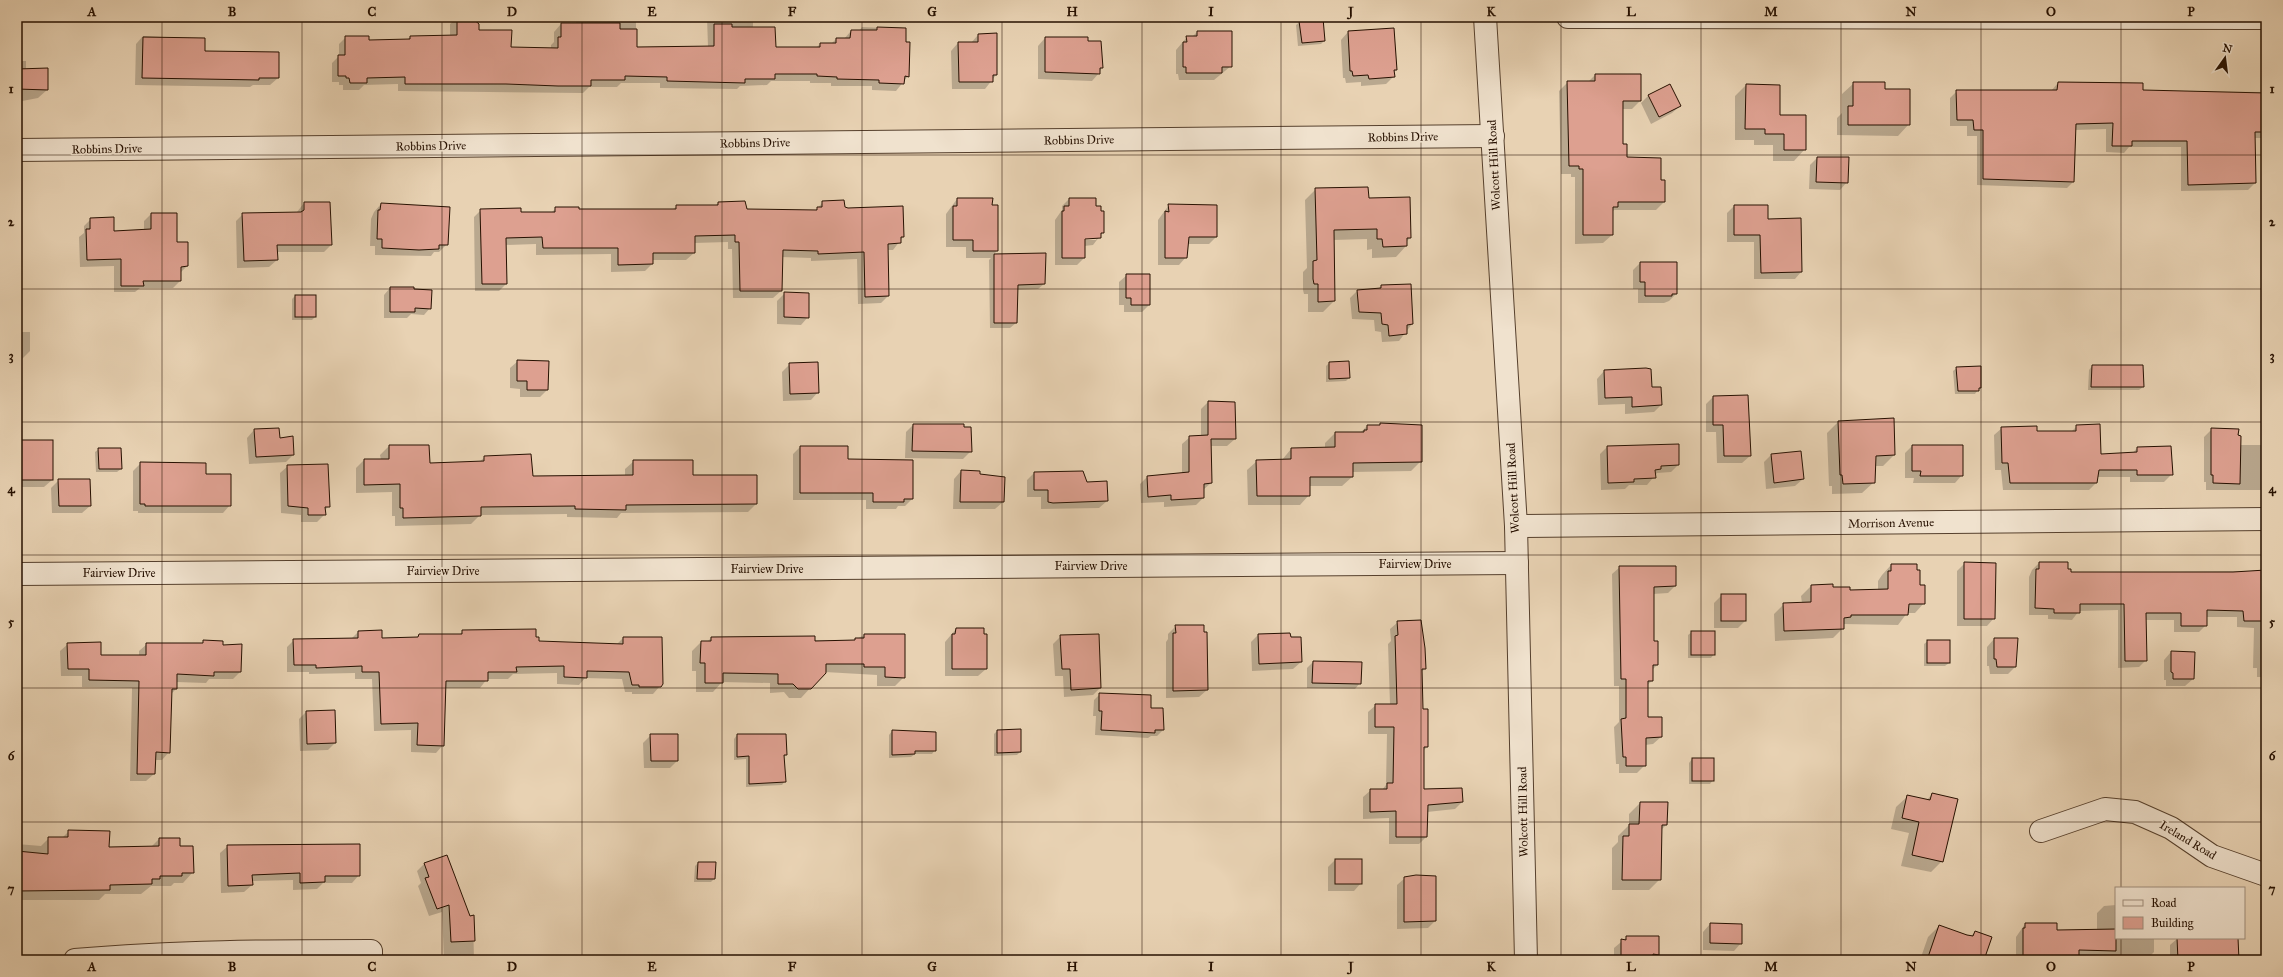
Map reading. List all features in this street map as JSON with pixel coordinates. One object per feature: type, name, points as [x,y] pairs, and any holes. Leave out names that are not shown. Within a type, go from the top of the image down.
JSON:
[{"type":"street","name":"Wolcott Hill Road","points":[[1485,17],[1516,526],[1526,960]]},
{"type":"street","points":[[1568,17],[2266,18]]},
{"type":"street","name":"Robbins Drive","points":[[17,150],[1493,136]]},
{"type":"street","name":"Morrison Avenue","points":[[1516,526],[2266,519]]},
{"type":"street","name":"Fairview Drive","points":[[17,574],[1517,563]]},
{"type":"street","name":"Ireland Road","points":[[2041,831],[2105,809],[2135,812],[2171,828],[2212,856],[2266,875]]},
{"type":"street","points":[[75,960],[136,954],[247,950],[371,951],[371,960]]},
{"type":"building","points":[[457,17],[471,17],[479,24],[479,30],[512,30],[511,47],[558,48],[558,37],[561,37],[561,23],[620,23],[620,29],[637,29],[637,47],[714,46],[714,24],[732,24],[732,27],[775,27],[776,47],[820,47],[820,43],[836,43],[836,38],[850,38],[851,30],[877,30],[877,27],[906,28],[906,42],[910,42],[909,77],[905,76],[904,84],[879,83],[879,80],[837,79],[837,77],[817,76],[817,74],[775,74],[775,79],[745,79],[745,83],[667,81],[667,77],[625,76],[625,80],[591,80],[591,86],[558,86],[506,84],[405,84],[405,77],[367,78],[367,83],[350,83],[349,78],[346,78],[346,76],[338,76],[338,55],[345,55],[345,36],[369,36],[369,40],[410,39],[410,36],[457,35]]},
{"type":"building","points":[[1323,18],[1325,41],[1302,43],[1299,21]]},
{"type":"building","points":[[1394,28],[1397,70],[1394,70],[1395,77],[1369,79],[1368,75],[1353,76],[1352,71],[1350,71],[1348,31]]},
{"type":"building","points":[[1197,31],[1232,31],[1232,67],[1222,67],[1222,73],[1186,73],[1186,67],[1183,67],[1183,42],[1187,42],[1186,36],[1197,36]]},
{"type":"building","points":[[997,33],[997,75],[993,75],[993,82],[959,82],[958,42],[978,42],[978,34]]},
{"type":"building","points":[[143,37],[205,38],[205,51],[279,52],[279,78],[259,78],[259,80],[142,78]]},
{"type":"building","points":[[1045,37],[1088,37],[1088,41],[1101,41],[1103,68],[1100,68],[1100,74],[1045,72]]},
{"type":"building","points":[[48,68],[48,90],[17,89],[17,69]]},
{"type":"building","points":[[1595,74],[1641,74],[1641,101],[1623,101],[1623,144],[1627,144],[1627,157],[1661,158],[1661,180],[1665,180],[1665,202],[1618,202],[1618,207],[1613,207],[1613,235],[1583,235],[1583,169],[1579,169],[1579,166],[1569,166],[1567,81],[1595,81]]},
{"type":"building","points":[[1853,82],[1885,82],[1885,89],[1910,89],[1910,125],[1848,125],[1848,106],[1853,106]]},
{"type":"building","points":[[2058,82],[2143,83],[2143,90],[2266,93],[2266,132],[2255,132],[2256,183],[2188,185],[2187,141],[2132,141],[2132,146],[2112,146],[2113,123],[2076,124],[2074,182],[1983,179],[1983,130],[1974,130],[1973,120],[1957,120],[1956,90],[2057,90]]},
{"type":"building","points":[[1670,84],[1681,106],[1659,117],[1648,95]]},
{"type":"building","points":[[1746,84],[1780,85],[1780,115],[1806,115],[1806,150],[1784,150],[1784,134],[1765,134],[1765,129],[1745,129]]},
{"type":"building","points":[[1817,157],[1849,157],[1848,183],[1816,182]]},
{"type":"building","points":[[1368,187],[1369,198],[1410,197],[1411,238],[1407,238],[1407,246],[1383,247],[1382,239],[1377,239],[1377,229],[1334,230],[1335,301],[1318,302],[1318,284],[1314,284],[1313,279],[1313,261],[1317,260],[1315,188]]},
{"type":"building","points":[[957,198],[993,198],[992,205],[998,205],[998,251],[973,251],[973,240],[953,240],[953,206],[957,206]]},
{"type":"building","points":[[1069,198],[1096,198],[1096,206],[1101,206],[1101,211],[1104,211],[1104,233],[1101,233],[1101,238],[1085,239],[1085,258],[1062,258],[1062,211],[1064,211],[1064,206],[1069,206]]},
{"type":"building","points":[[844,200],[845,207],[848,208],[903,206],[904,237],[901,237],[901,243],[888,244],[889,296],[865,297],[864,252],[818,254],[818,251],[783,250],[782,291],[740,291],[739,242],[735,242],[735,235],[695,236],[695,253],[653,253],[653,264],[618,265],[618,248],[543,248],[542,237],[506,238],[507,284],[482,284],[480,209],[521,208],[521,212],[555,212],[555,207],[579,207],[579,209],[676,209],[676,205],[718,205],[718,202],[745,201],[747,209],[817,210],[817,207],[822,207],[822,201]]},
{"type":"building","points":[[304,202],[330,202],[332,245],[277,245],[278,260],[244,261],[242,213],[301,212],[304,210]]},
{"type":"building","points":[[381,203],[450,207],[448,245],[439,245],[439,249],[419,250],[382,248],[382,239],[377,239],[378,210],[380,210]]},
{"type":"building","points":[[1168,204],[1217,205],[1217,237],[1189,237],[1187,258],[1165,258],[1165,211],[1169,212]]},
{"type":"building","points":[[1734,205],[1768,205],[1768,219],[1801,218],[1802,272],[1761,273],[1760,235],[1734,235]]},
{"type":"building","points":[[151,213],[177,213],[177,242],[188,242],[188,266],[181,267],[181,281],[143,281],[144,286],[121,286],[121,259],[87,260],[86,229],[90,229],[90,218],[114,217],[114,231],[151,229]]},
{"type":"building","points":[[1046,253],[1045,284],[1018,285],[1017,323],[994,323],[994,254]]},
{"type":"building","points":[[1640,262],[1677,262],[1677,294],[1672,294],[1672,296],[1645,296],[1645,282],[1640,282]]},
{"type":"building","points":[[1126,274],[1150,274],[1150,305],[1131,305],[1131,298],[1126,298]]},
{"type":"building","points":[[1411,284],[1413,324],[1407,325],[1407,334],[1389,336],[1388,325],[1382,324],[1381,313],[1359,312],[1357,290],[1381,288],[1381,285]]},
{"type":"building","points":[[390,287],[414,287],[414,289],[432,290],[431,309],[415,308],[415,312],[390,312]]},
{"type":"building","points":[[784,292],[809,293],[809,318],[784,317]]},
{"type":"building","points":[[295,295],[316,295],[316,317],[295,317]]},
{"type":"building","points":[[517,360],[549,361],[548,390],[527,390],[527,381],[517,381]]},
{"type":"building","points":[[1349,361],[1350,378],[1329,379],[1329,362]]},
{"type":"building","points":[[818,362],[819,393],[790,394],[789,363]]},
{"type":"building","points":[[2092,365],[2143,365],[2144,387],[2091,387]]},
{"type":"building","points":[[1981,366],[1981,388],[1979,388],[1979,391],[1958,391],[1956,367]]},
{"type":"building","points":[[1651,369],[1652,387],[1661,387],[1662,405],[1632,407],[1632,397],[1605,398],[1604,370]]},
{"type":"building","points":[[1748,395],[1751,456],[1724,456],[1723,425],[1713,425],[1713,396]]},
{"type":"building","points":[[1208,401],[1235,402],[1236,439],[1211,439],[1212,483],[1204,484],[1204,498],[1171,500],[1171,495],[1148,497],[1147,476],[1189,472],[1189,436],[1208,435]]},
{"type":"building","points":[[1894,418],[1895,455],[1876,456],[1875,483],[1843,484],[1842,475],[1840,475],[1838,421]]},
{"type":"building","points":[[1380,423],[1422,425],[1422,462],[1353,463],[1353,477],[1310,477],[1310,496],[1257,496],[1256,460],[1291,459],[1291,448],[1335,447],[1335,432],[1364,432],[1364,430],[1367,430],[1367,425],[1380,425]]},
{"type":"building","points":[[913,424],[964,424],[964,427],[971,427],[972,452],[912,451]]},
{"type":"building","points":[[2100,424],[2101,454],[2137,452],[2137,447],[2171,446],[2173,475],[2137,475],[2137,470],[2099,470],[2097,483],[2010,483],[2008,463],[2002,463],[2001,427],[2037,426],[2037,431],[2076,431],[2076,425]]},
{"type":"building","points":[[279,428],[280,438],[293,436],[294,455],[256,457],[254,429]]},
{"type":"building","points":[[2211,428],[2239,429],[2238,435],[2241,436],[2240,484],[2213,483],[2213,475],[2211,475]]},
{"type":"building","points":[[17,440],[53,440],[53,480],[17,480]]},
{"type":"building","points":[[1679,444],[1679,465],[1661,466],[1661,469],[1655,470],[1656,478],[1634,479],[1634,482],[1608,483],[1607,446]]},
{"type":"building","points":[[389,445],[429,445],[430,463],[484,461],[484,456],[531,454],[533,476],[633,475],[633,460],[693,460],[693,475],[757,475],[757,504],[626,505],[626,510],[575,509],[575,506],[481,507],[481,516],[403,518],[403,508],[400,508],[400,484],[364,485],[364,459],[389,459]]},
{"type":"building","points":[[1912,445],[1963,445],[1963,476],[1920,476],[1921,471],[1912,471]]},
{"type":"building","points":[[800,446],[848,446],[848,459],[913,460],[913,499],[904,499],[904,502],[873,502],[873,493],[800,493]]},
{"type":"building","points":[[98,448],[121,448],[122,469],[99,469]]},
{"type":"building","points":[[1801,451],[1804,479],[1774,483],[1771,454]]},
{"type":"building","points":[[140,462],[206,463],[206,474],[231,474],[231,506],[145,506],[145,504],[140,504]]},
{"type":"building","points":[[328,464],[330,507],[325,507],[326,515],[308,515],[308,508],[288,506],[287,465]]},
{"type":"building","points":[[961,470],[980,471],[980,474],[1005,477],[1004,502],[960,502]]},
{"type":"building","points":[[1083,471],[1087,482],[1107,481],[1108,501],[1053,503],[1048,502],[1048,490],[1034,490],[1034,472]]},
{"type":"building","points":[[58,479],[90,479],[91,506],[59,506]]},
{"type":"building","points":[[1964,562],[1996,563],[1995,619],[1964,619]]},
{"type":"building","points":[[2039,562],[2068,562],[2068,569],[2071,569],[2071,572],[2233,572],[2266,570],[2266,621],[2244,621],[2243,611],[2207,610],[2207,626],[2181,626],[2181,613],[2146,613],[2147,661],[2125,661],[2124,604],[2080,604],[2080,613],[2054,613],[2054,609],[2035,608],[2036,569],[2039,569]]},
{"type":"building","points":[[1891,564],[1917,564],[1917,570],[1920,570],[1920,585],[1925,585],[1925,604],[1909,604],[1908,615],[1851,615],[1851,617],[1844,618],[1844,629],[1784,631],[1783,603],[1811,602],[1811,585],[1833,584],[1833,587],[1850,587],[1850,590],[1888,589],[1888,571],[1891,571]]},
{"type":"building","points":[[1619,566],[1676,566],[1676,586],[1654,587],[1654,641],[1658,641],[1658,665],[1653,665],[1653,681],[1648,681],[1648,717],[1662,717],[1662,737],[1646,738],[1646,766],[1626,766],[1626,757],[1623,757],[1621,719],[1626,718],[1626,679],[1621,679]]},
{"type":"building","points":[[1721,594],[1746,594],[1746,621],[1721,621]]},
{"type":"building","points":[[1421,620],[1426,669],[1422,669],[1423,709],[1428,709],[1428,747],[1424,747],[1424,789],[1462,788],[1463,802],[1428,805],[1427,837],[1396,837],[1396,811],[1370,812],[1370,789],[1387,789],[1387,783],[1393,783],[1394,727],[1375,727],[1375,704],[1397,704],[1395,636],[1398,635],[1397,621]]},
{"type":"building","points":[[1175,625],[1204,625],[1204,632],[1207,632],[1208,690],[1173,691],[1173,633],[1176,633]]},
{"type":"building","points":[[956,628],[984,628],[984,634],[987,634],[987,669],[952,669],[952,634],[955,634]]},
{"type":"building","points":[[536,629],[536,637],[539,637],[539,641],[623,644],[623,637],[662,637],[663,684],[661,687],[639,687],[639,685],[632,685],[629,672],[587,671],[587,678],[564,677],[564,666],[516,667],[517,672],[488,672],[488,681],[446,681],[444,746],[417,745],[418,723],[381,724],[379,672],[362,672],[362,666],[316,668],[316,665],[294,665],[293,639],[358,638],[358,631],[382,630],[382,638],[418,637],[419,634],[462,634],[462,630]]},
{"type":"building","points":[[1691,631],[1715,631],[1715,655],[1691,655]]},
{"type":"building","points":[[1290,633],[1291,637],[1301,637],[1302,662],[1259,664],[1258,634]]},
{"type":"building","points":[[864,634],[905,634],[905,678],[885,677],[885,667],[864,667],[864,664],[826,664],[826,673],[811,689],[798,689],[793,684],[778,684],[778,674],[723,673],[723,683],[705,683],[705,663],[700,663],[701,641],[711,641],[711,637],[815,636],[815,641],[855,640],[855,638],[864,638]]},
{"type":"building","points":[[1099,634],[1101,688],[1071,690],[1070,669],[1062,669],[1060,635]]},
{"type":"building","points":[[1994,638],[2018,638],[2016,667],[1997,667],[1996,659],[1994,659]]},
{"type":"building","points":[[203,640],[223,641],[223,645],[242,644],[241,672],[214,672],[214,676],[177,674],[177,689],[172,689],[170,753],[156,752],[155,774],[137,774],[139,681],[89,680],[89,669],[68,669],[67,643],[101,642],[101,655],[146,655],[146,643],[203,643]]},
{"type":"building","points":[[1927,640],[1950,640],[1950,663],[1927,663]]},
{"type":"building","points":[[2171,651],[2195,652],[2194,679],[2173,679],[2173,673],[2171,672]]},
{"type":"building","points":[[1313,661],[1362,662],[1361,684],[1312,683]]},
{"type":"building","points":[[1099,693],[1151,695],[1151,708],[1163,708],[1164,730],[1155,730],[1155,733],[1101,730],[1102,711],[1099,711]]},
{"type":"building","points":[[335,710],[336,743],[307,744],[306,711]]},
{"type":"building","points":[[1021,729],[1021,752],[997,753],[997,730]]},
{"type":"building","points":[[892,730],[936,732],[936,751],[915,751],[915,754],[892,755]]},
{"type":"building","points":[[650,734],[678,734],[678,761],[651,761]]},
{"type":"building","points":[[737,734],[786,734],[787,755],[784,755],[786,782],[749,784],[749,756],[737,757]]},
{"type":"building","points":[[1692,758],[1714,758],[1714,781],[1692,781]]},
{"type":"building","points":[[1932,793],[1958,799],[1943,862],[1912,855],[1919,822],[1902,818],[1907,795],[1930,800]]},
{"type":"building","points":[[1640,802],[1668,802],[1667,825],[1662,825],[1661,880],[1622,880],[1623,836],[1629,836],[1629,824],[1639,824]]},
{"type":"building","points":[[68,830],[110,831],[109,847],[159,846],[159,838],[180,838],[180,846],[193,846],[194,873],[182,873],[182,876],[160,876],[160,879],[152,879],[152,884],[110,885],[110,890],[17,891],[17,851],[48,854],[48,837],[68,837]]},
{"type":"building","points":[[360,844],[360,876],[325,876],[325,882],[300,883],[300,873],[252,875],[253,885],[228,886],[227,845]]},
{"type":"building","points":[[447,855],[470,916],[474,915],[475,941],[451,942],[449,905],[437,909],[425,878],[429,877],[424,863]]},
{"type":"building","points":[[1335,859],[1362,859],[1362,884],[1335,884]]},
{"type":"building","points":[[698,862],[716,862],[715,879],[697,879]]},
{"type":"building","points":[[1416,875],[1436,876],[1436,921],[1404,922],[1404,877]]},
{"type":"building","points":[[1710,923],[1742,924],[1742,944],[1710,943]]},
{"type":"building","points":[[2025,923],[2057,923],[2057,930],[2115,929],[2116,951],[2079,950],[2079,959],[2031,960],[2031,958],[2023,958],[2023,928],[2025,928]]},
{"type":"building","points":[[1939,925],[1967,935],[1973,936],[1975,931],[1992,937],[1984,960],[1927,960]]},
{"type":"building","points":[[1626,936],[1659,936],[1659,955],[1653,954],[1653,960],[1621,960],[1621,939],[1626,940]]},
{"type":"building","points":[[2177,939],[2238,939],[2239,960],[2178,960]]}]
